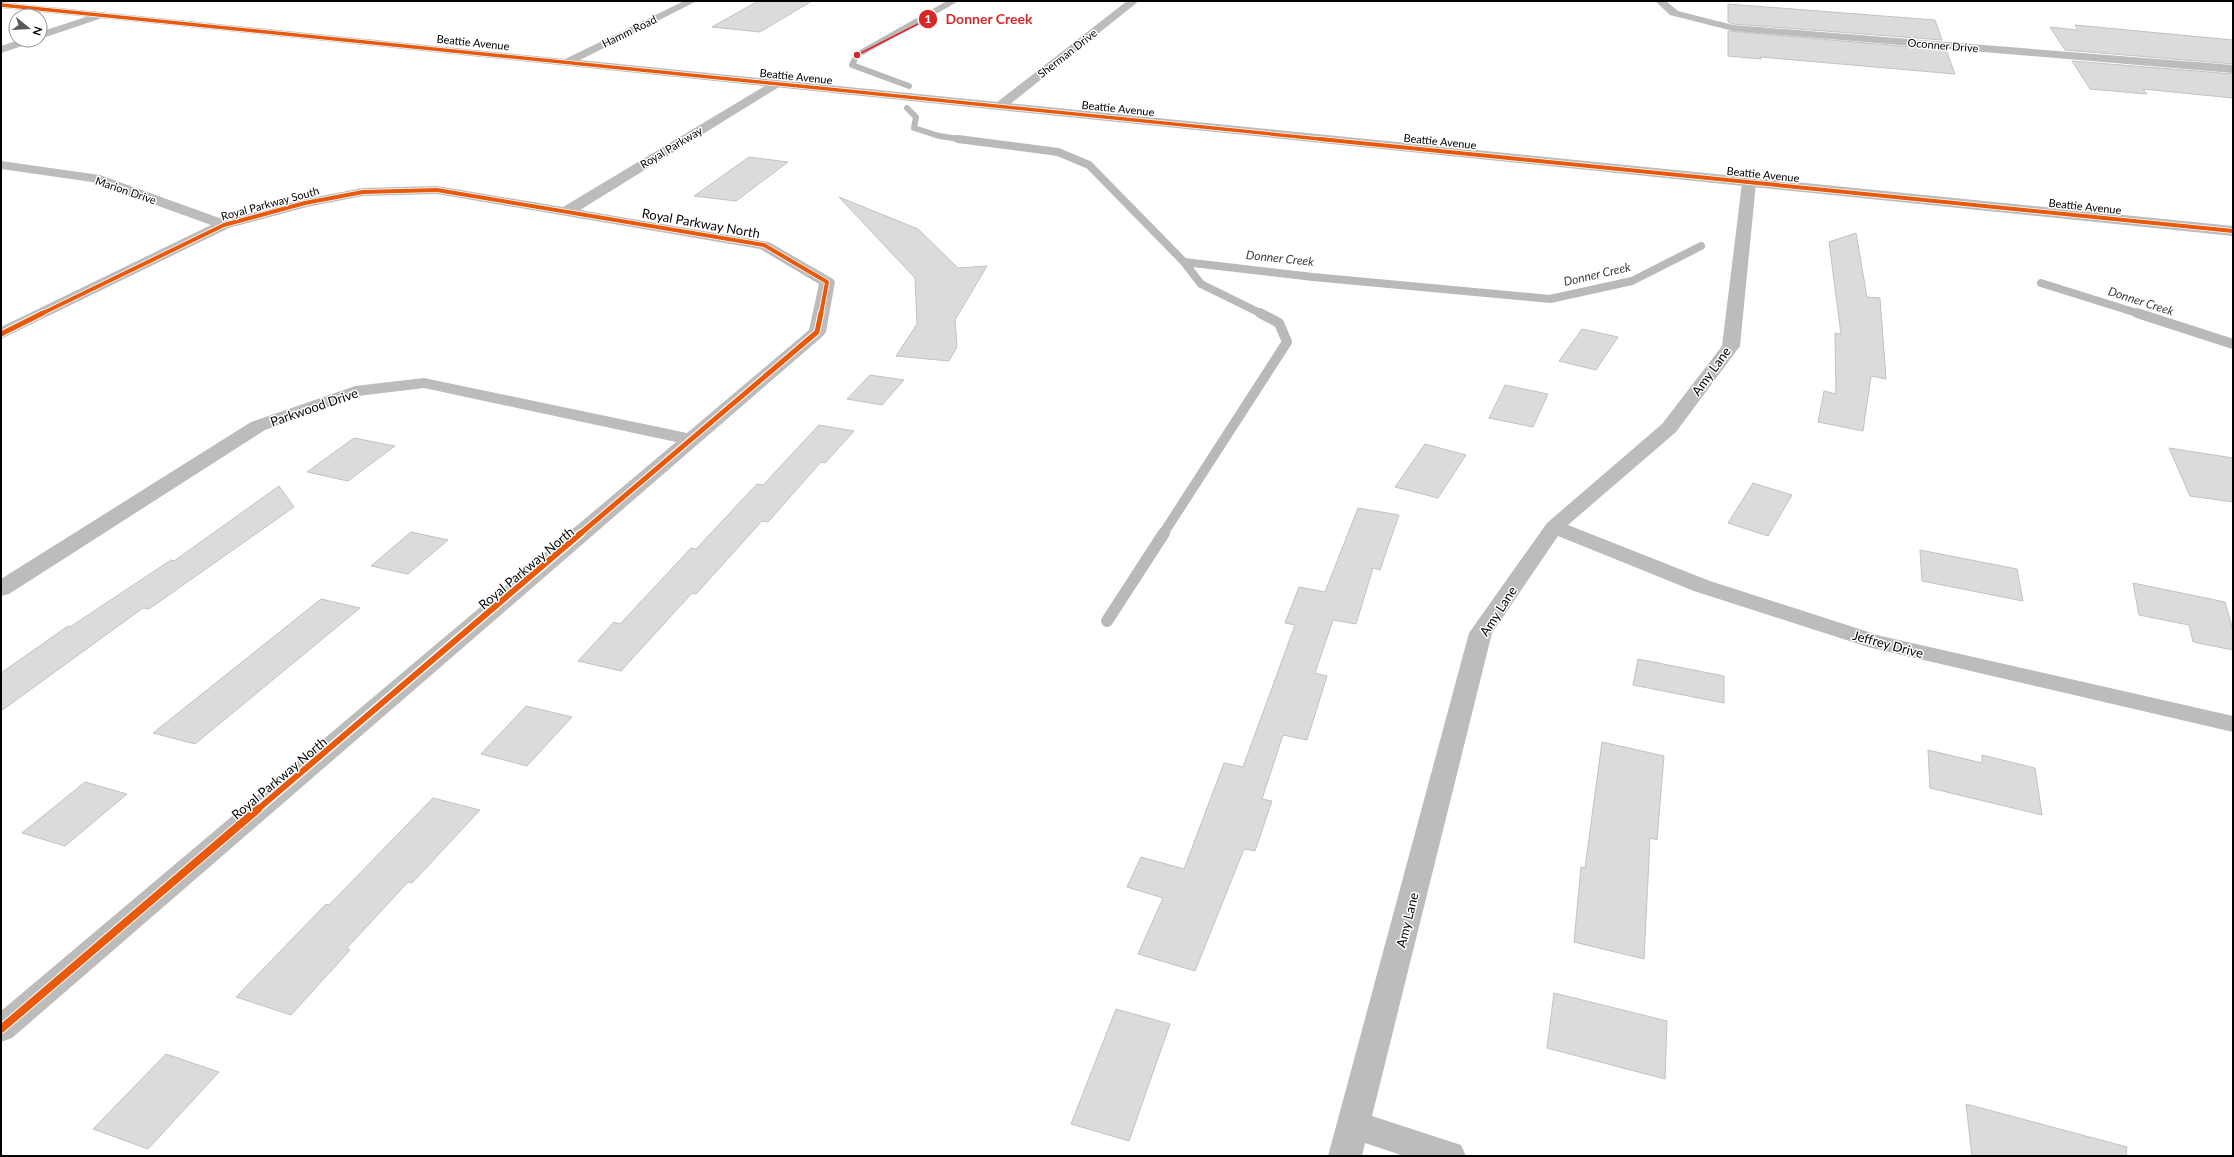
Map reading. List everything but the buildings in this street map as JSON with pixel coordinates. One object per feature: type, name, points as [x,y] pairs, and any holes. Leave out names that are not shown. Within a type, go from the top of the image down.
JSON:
[{"type":"street","name":"Hamm Road","points":[[567,62],[692,1]]},
{"type":"street","name":"Sherman Drive","points":[[1000,106],[1134,1]]},
{"type":"street","name":"Oconner Drive","points":[[1660,1],[1674,13],[1733,28],[2233,69]]},
{"type":"street","name":"Beattie Avenue","points":[[1,5],[2233,232]]},
{"type":"street","points":[[48,33],[101,15]]},
{"type":"street","name":"Royal Parkway","points":[[567,211],[775,84]]},
{"type":"street","name":"Marion Drive","points":[[1,165],[95,178],[224,225]]},
{"type":"street","name":"Amy Lane","points":[[1345,1156],[1355,1125],[1481,633],[1554,527],[1669,428],[1731,346],[1749,182]]},
{"type":"street","name":"Royal Parkway South","points":[[1,334],[224,225],[305,203],[364,192],[437,190],[567,211]]},
{"type":"street","name":"Royal Parkway North","points":[[1,1029],[817,332],[827,282],[764,245],[567,211]]},
{"type":"street","name":"Parkwood Drive","points":[[1,590],[10,575],[258,426],[355,391],[424,383],[692,440]]},
{"type":"street","name":"Jeffrey Drive","points":[[1554,527],[1702,586],[1876,642],[2233,724]]},
{"type":"street","points":[[1355,1125],[1450,1156]]},
{"type":"waterway","name":"Donner Creek","points":[[909,86],[852,65],[857,55],[953,1]]},
{"type":"waterway","name":"Donner Creek","points":[[907,108],[916,117],[914,128],[939,136],[966,140]]},
{"type":"waterway","name":"Donner Creek","points":[[958,139],[1058,152],[1089,165],[1184,262]]},
{"type":"waterway","name":"Donner Creek","points":[[1184,262],[1313,277],[1550,299],[1632,281],[1701,246]]},
{"type":"waterway","points":[[1184,262],[1201,284],[1260,313]]},
{"type":"waterway","name":"Donner Creek","points":[[2041,283],[2140,314]]},
{"type":"waterway","points":[[1163,534],[1287,342],[1279,323],[1260,313]]},
{"type":"waterway","name":"Donner Creek","points":[[2137,313],[2233,344]]},
{"type":"waterway","points":[[1107,621],[1164,533]]},
{"type":"cycle path","points":[[1,5],[2233,231]]},
{"type":"cycle path","points":[[1,334],[224,225],[305,203],[363,192],[437,190],[764,245],[827,282],[817,332],[1,1029]]},
{"type":"place","name":"Donner Creek","points":[[857,55]]}]
